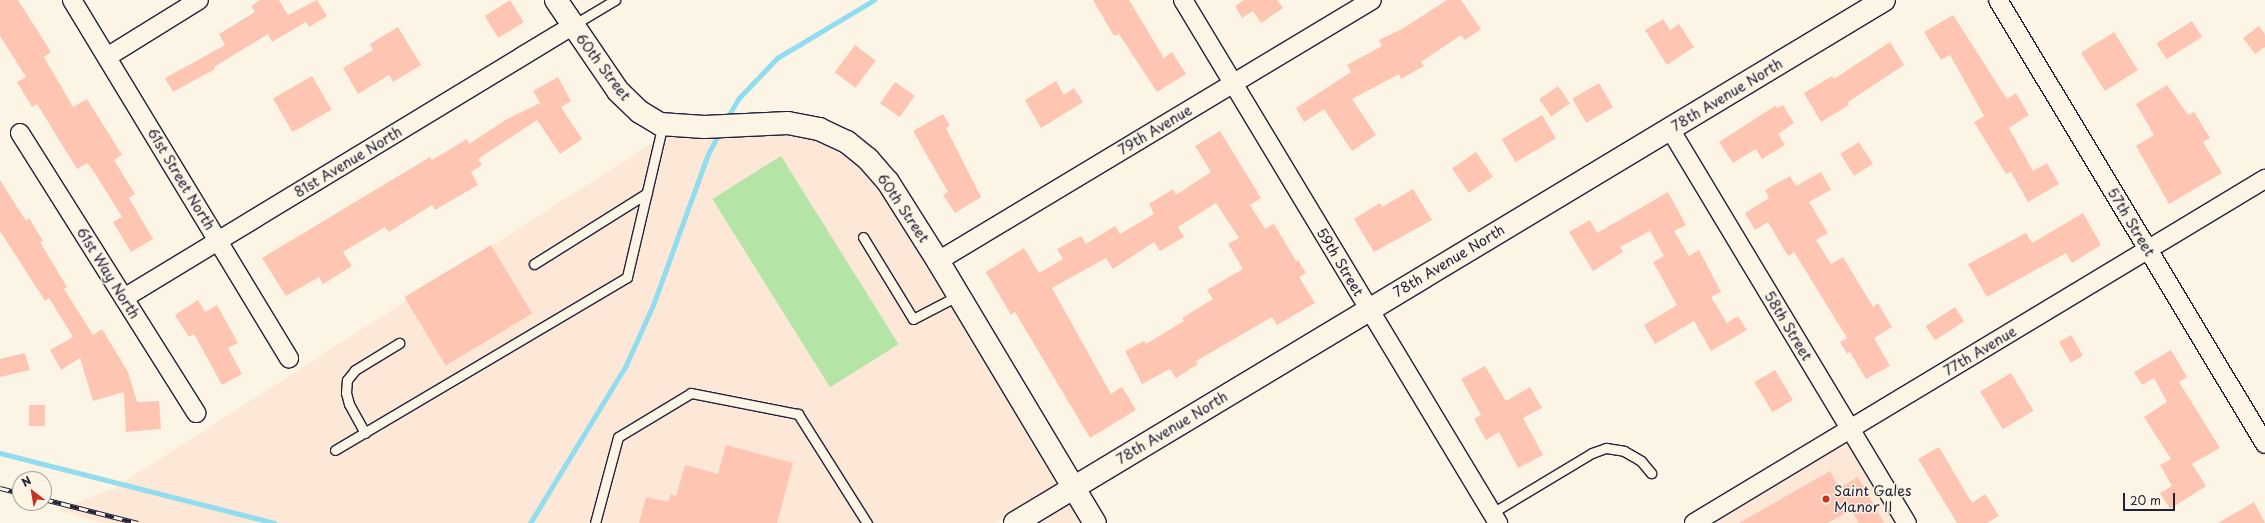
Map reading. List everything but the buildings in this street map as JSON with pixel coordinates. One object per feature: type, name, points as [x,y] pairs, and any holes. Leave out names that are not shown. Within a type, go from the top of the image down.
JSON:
[{"type":"street","name":"61st Street North","points":[[72,0],[289,358]]},
{"type":"street","points":[[106,57],[199,0]]},
{"type":"street","name":"60th Street","points":[[556,0],[572,26],[618,91],[640,112],[663,124],[704,127],[788,123],[819,129],[847,142],[868,159],[888,182],[938,261],[1095,523]]},
{"type":"street","name":"59th Street","points":[[1183,0],[1234,82],[1368,310],[1495,518]]},
{"type":"street","name":"79th Avenue","points":[[938,261],[1372,0]]},
{"type":"street","name":"78th Avenue North","points":[[1015,523],[1884,0]]},
{"type":"street","name":"57th Street","points":[[1998,0],[2265,444]]},
{"type":"street","name":"81st Avenue North","points":[[124,298],[572,26]]},
{"type":"street","name":"58th Street","points":[[1670,129],[1907,523]]},
{"type":"street","name":"61st Way North","points":[[20,133],[196,413]]},
{"type":"street","name":"77th Avenue","points":[[1699,522],[1850,429],[2265,179]]},
{"type":"lane","points":[[572,26],[615,0]]},
{"type":"lane","points":[[335,450],[627,277],[663,124]]},
{"type":"lane","points":[[534,264],[647,193]]},
{"type":"lane","points":[[863,237],[913,319],[959,296]]},
{"type":"lane","points":[[365,432],[349,404],[346,393],[347,380],[355,370],[399,343]]},
{"type":"lane","points":[[595,523],[618,437],[691,393],[798,414],[867,523]]},
{"type":"lane","points":[[1495,518],[1592,453],[1606,448],[1624,451],[1641,461],[1651,473]]},
{"type":"shaded area","points":[[788,133],[817,138],[843,150],[881,187],[1061,483],[995,523],[104,523],[57,510],[113,489],[666,134],[697,138]]},
{"type":"shaded area","points":[[1848,442],[1896,523],[1714,523]]},
{"type":"shaded area","points":[[1071,501],[1085,523],[1034,523]]},
{"type":"green space","points":[[781,156],[899,344],[830,387],[712,199]]},
{"type":"waterway","points":[[725,121],[738,99],[777,58],[874,0]]},
{"type":"waterway","points":[[530,523],[626,365],[653,305],[708,154],[720,131]]},
{"type":"waterway","points":[[0,453],[274,523]]},
{"type":"railway","points":[[0,488],[12,491]]},
{"type":"railway","points":[[52,501],[138,523]]},
{"type":"place","name":"Saint Gales Manor II","points":[[1826,499]]}]
